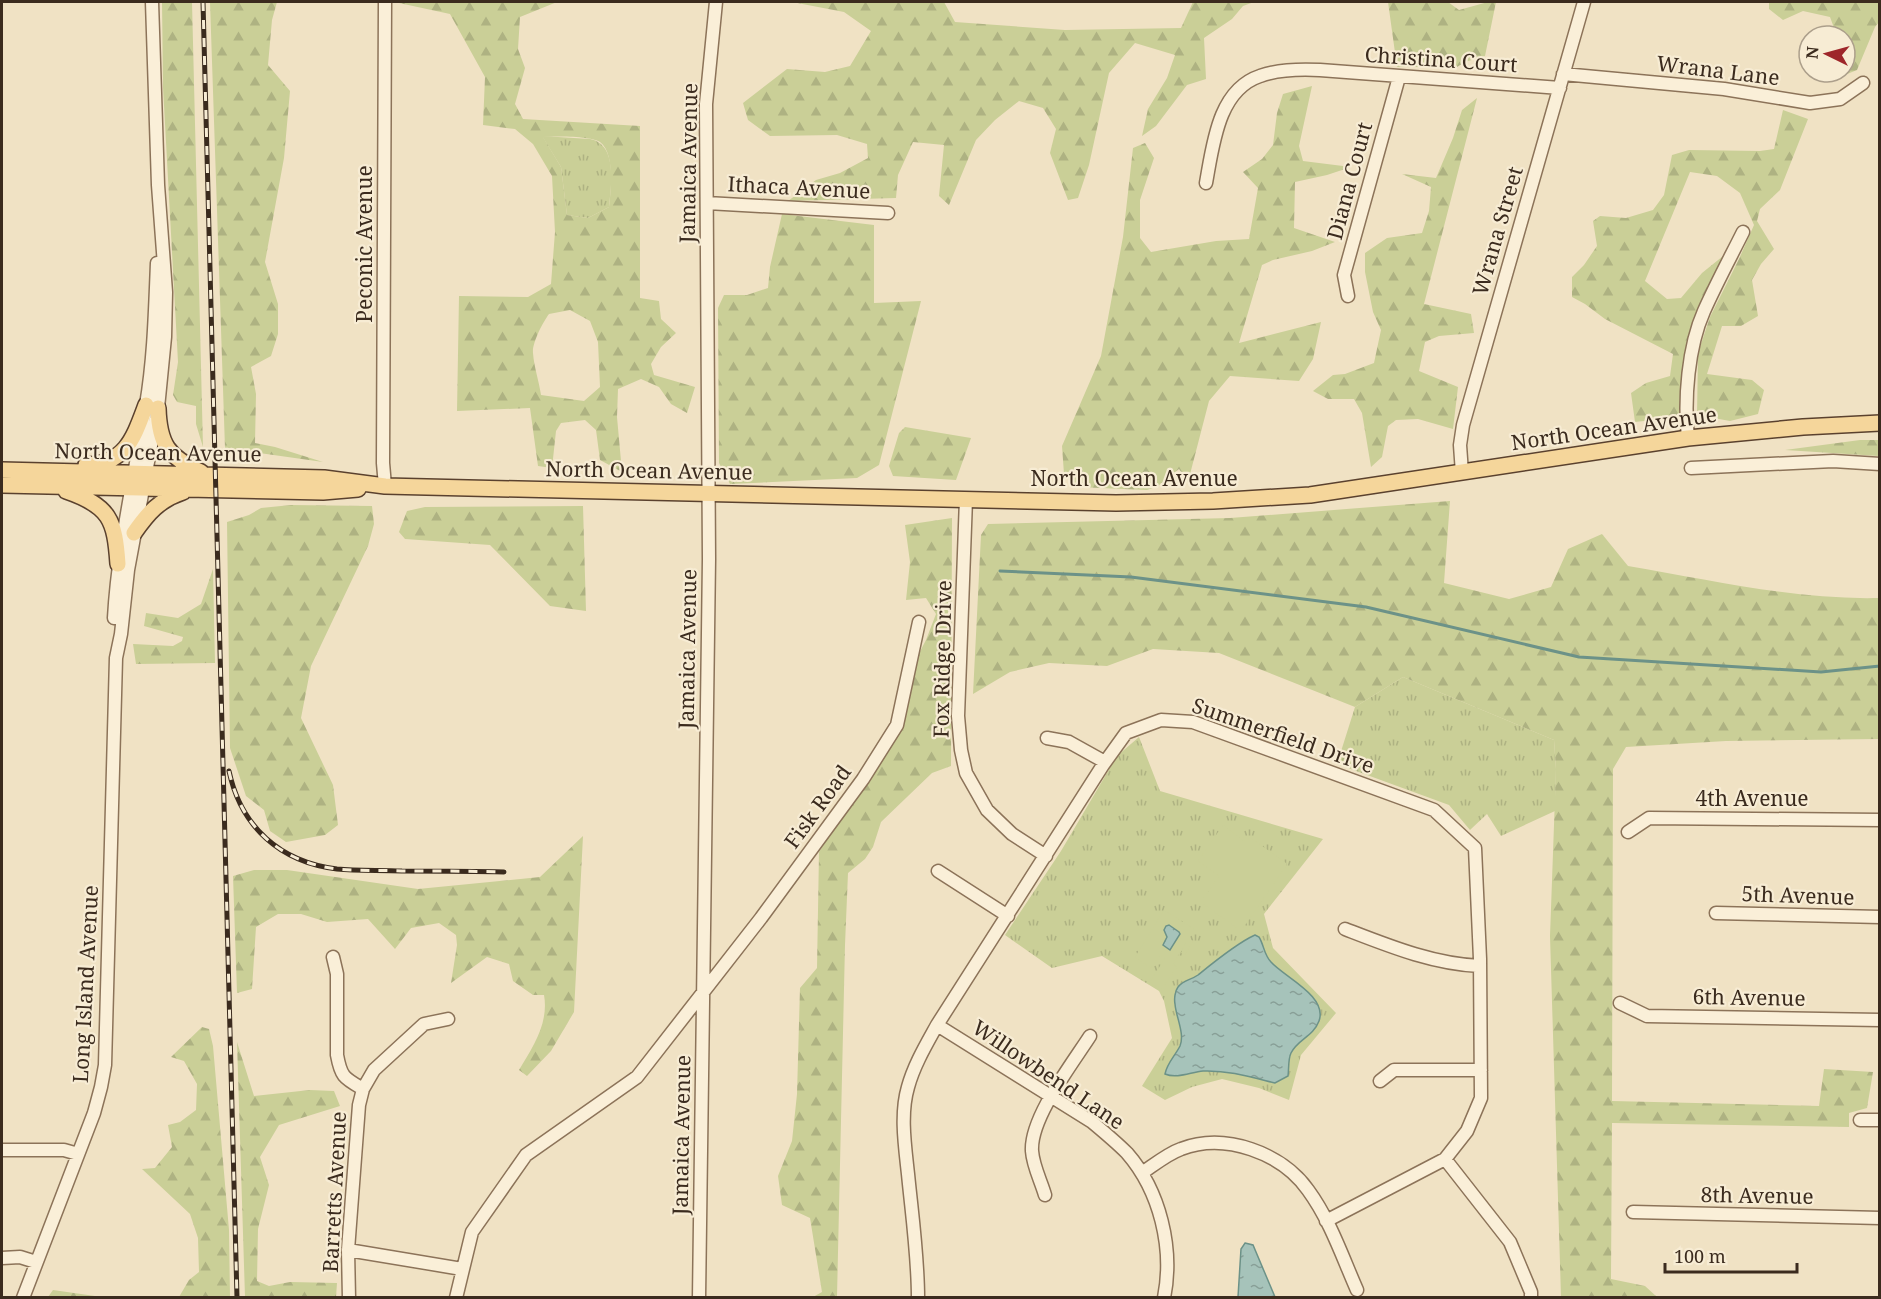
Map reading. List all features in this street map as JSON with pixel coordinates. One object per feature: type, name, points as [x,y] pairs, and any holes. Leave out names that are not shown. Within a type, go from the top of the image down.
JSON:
[{"type":"main road","points":[[22,471],[67,465],[93,465],[115,458],[132,440],[152,407]]},
{"type":"main road","points":[[152,407],[168,449],[180,461],[206,474]]},
{"type":"main road","name":"North Ocean Avenue","points":[[2,485],[52,486],[206,474],[324,478],[385,486],[1138,503],[1246,500],[1310,495],[1688,438],[1803,427],[1880,423]]},
{"type":"main road","name":"North Ocean Avenue","points":[[2,470],[138,481],[190,490],[323,492],[385,486]]},
{"type":"main road","points":[[52,486],[95,503],[107,515],[115,532],[118,564]]},
{"type":"main road","points":[[134,534],[145,517],[157,505],[173,495],[190,490]]},
{"type":"street","name":"Long Island Avenue","points":[[23,1298],[99,1098],[105,1065],[116,658],[113,635],[118,564],[164,361],[166,315],[159,217],[153,2]]},
{"type":"street","name":"Peconic Avenue","points":[[385,486],[383,428],[386,2]]},
{"type":"street","name":"Jamaica Avenue","points":[[699,1298],[709,559],[706,104],[716,2]]},
{"type":"street","name":"Wrana Street","points":[[1462,473],[1460,445],[1463,424],[1584,2]]},
{"type":"street","name":"Christina Court","points":[[1206,183],[1222,113],[1235,93],[1258,76],[1296,69],[1320,69],[1560,88]]},
{"type":"street","name":"Wrana Lane","points":[[1563,74],[1724,89],[1810,103],[1840,99],[1863,83]]},
{"type":"street","name":"Diana Court","points":[[1348,296],[1344,275],[1399,77]]},
{"type":"street","name":"Ithaca Avenue","points":[[707,203],[888,213]]},
{"type":"street","points":[[1688,438],[1687,398],[1694,345],[1703,313],[1743,232]]},
{"type":"street","points":[[1691,468],[1833,461],[1880,464]]},
{"type":"street","name":"Long Island Avenue","points":[[116,658],[134,534],[138,481]]},
{"type":"street","name":"Fox Ridge Drive","points":[[966,499],[958,716],[966,773],[987,810],[1012,834],[1046,856]]},
{"type":"street","name":"Fisk Road","points":[[456,1298],[472,1232],[526,1155],[638,1077],[703,994],[863,779],[897,725],[919,622]]},
{"type":"street","name":"Summerfield Drive","points":[[918,1298],[904,1108],[917,1061],[937,1025],[1105,762],[1126,733],[1161,720],[1193,722],[1434,810],[1475,848],[1480,966],[1481,1098],[1467,1131],[1445,1159],[1326,1221]]},
{"type":"street","points":[[1047,738],[1070,742],[1105,762]]},
{"type":"street","name":"4th Avenue","points":[[1628,832],[1649,818],[1880,820]]},
{"type":"street","points":[[938,871],[1008,916]]},
{"type":"street","name":"5th Avenue","points":[[1716,913],[1880,917]]},
{"type":"street","points":[[1345,929],[1432,960],[1455,965],[1480,966]]},
{"type":"street","name":"Barretts Avenue","points":[[333,957],[338,974],[337,1055],[339,1067],[345,1078],[363,1089]]},
{"type":"street","name":"6th Avenue","points":[[1620,1003],[1647,1016],[1880,1020]]},
{"type":"street","name":"Barretts Avenue","points":[[349,1298],[348,1250],[359,1105],[363,1089],[374,1070],[424,1024],[448,1018]]},
{"type":"street","name":"Willowbend Lane","points":[[937,1025],[1092,1122],[1114,1140],[1142,1173],[1164,1230],[1168,1281],[1164,1298]]},
{"type":"street","points":[[1045,1195],[1032,1151],[1034,1133],[1051,1097],[1090,1036]]},
{"type":"street","points":[[1380,1081],[1394,1070],[1481,1070]]},
{"type":"street","points":[[1860,1119],[1880,1120]]},
{"type":"street","points":[[1142,1173],[1181,1149],[1216,1143],[1244,1146],[1263,1153],[1301,1180],[1309,1191],[1326,1221],[1357,1290]]},
{"type":"street","points":[[2,1150],[64,1150],[78,1154]]},
{"type":"street","points":[[1445,1159],[1510,1242],[1531,1292],[1531,1298]]},
{"type":"street","name":"8th Avenue","points":[[1633,1212],[1880,1218]]},
{"type":"street","points":[[348,1250],[462,1269]]},
{"type":"street","points":[[2,1258],[20,1257],[36,1262]]},
{"type":"green space","points":[[162,2],[192,2],[203,447],[196,424],[196,406],[177,402],[173,395],[178,362],[163,87]]},
{"type":"green space","points":[[210,2],[277,2],[272,20],[268,65],[290,91],[284,158],[265,262],[278,304],[278,334],[271,356],[251,367],[256,394],[255,443],[323,462],[225,448]]},
{"type":"green space","points":[[557,2],[520,17],[518,49],[525,68],[515,104],[523,119],[640,126],[640,298],[659,301],[661,319],[676,333],[661,347],[651,364],[654,375],[695,387],[687,413],[671,404],[659,387],[641,379],[618,389],[617,417],[622,472],[600,460],[596,430],[585,420],[561,423],[556,431],[552,468],[538,466],[530,408],[457,411],[459,296],[528,297],[551,284],[555,232],[552,176],[533,144],[515,129],[483,125],[485,77],[450,14],[399,3]],"holes":[[[543,137],[595,140],[605,147],[610,163],[609,207],[588,218],[567,215],[561,167]],[[570,310],[590,321],[598,342],[600,387],[584,401],[541,395],[534,358],[533,349],[536,338],[549,314]]]},
{"type":"green space","points":[[792,2],[944,2],[955,22],[1065,30],[1181,28],[1193,2],[1254,2],[1243,6],[1232,19],[1204,38],[1206,79],[1187,85],[1156,126],[1142,136],[1148,109],[1167,78],[1175,55],[1135,43],[1109,73],[1089,165],[1078,198],[1068,200],[1050,153],[1056,129],[1043,108],[1019,101],[995,120],[976,140],[949,205],[939,196],[944,145],[913,142],[898,175],[896,198],[788,201],[816,180],[840,173],[868,158],[867,144],[837,135],[770,136],[748,120],[743,103],[787,69],[825,72],[850,66],[871,31],[844,12]]},
{"type":"green space","points":[[1388,2],[1448,2],[1459,10],[1496,2],[1485,56],[1457,67],[1397,67]]},
{"type":"green space","points":[[1769,2],[1879,2],[1879,22],[1857,70],[1857,24],[1833,24],[1830,17],[1803,11],[1783,20],[1769,9]]},
{"type":"green space","points":[[1312,86],[1299,146],[1303,161],[1351,167],[1295,182],[1294,228],[1335,242],[1262,265],[1239,343],[1321,322],[1313,359],[1299,381],[1230,376],[1209,401],[1188,482],[1179,469],[1158,486],[1147,490],[1077,487],[1064,474],[1062,446],[1101,356],[1123,237],[1133,148],[1145,143],[1154,158],[1140,200],[1140,238],[1151,252],[1216,241],[1249,239],[1258,188],[1243,172],[1262,159],[1273,145],[1277,113],[1283,94]]},
{"type":"green space","points":[[1477,98],[1424,304],[1471,314],[1474,333],[1439,336],[1425,342],[1419,371],[1458,387],[1453,429],[1418,419],[1396,420],[1388,426],[1382,457],[1371,467],[1362,413],[1354,399],[1328,399],[1313,391],[1333,375],[1345,374],[1374,363],[1381,330],[1373,312],[1365,272],[1365,253],[1387,238],[1422,233],[1429,211],[1431,187],[1402,174],[1436,178],[1462,110]]},
{"type":"green space","points":[[1783,110],[1808,119],[1780,190],[1760,209],[1757,221],[1774,249],[1761,264],[1752,280],[1758,316],[1741,326],[1722,326],[1707,374],[1752,380],[1764,390],[1758,414],[1730,421],[1697,415],[1698,353],[1710,317],[1754,225],[1740,193],[1717,176],[1690,172],[1645,281],[1667,299],[1681,298],[1702,273],[1728,252],[1691,333],[1680,417],[1635,422],[1631,393],[1646,383],[1670,376],[1673,354],[1605,319],[1572,297],[1572,277],[1584,265],[1597,246],[1593,221],[1600,216],[1626,218],[1653,210],[1664,195],[1672,155],[1689,150],[1760,151],[1774,149]]},
{"type":"green space","points":[[542,136],[590,139],[599,142],[609,157],[611,167],[609,207],[588,218],[567,215],[561,167]]},
{"type":"green space","points":[[782,214],[874,225],[874,303],[921,301],[879,465],[857,478],[730,484],[719,463],[718,308],[724,295],[747,295],[768,288],[770,267]]},
{"type":"green space","points":[[905,427],[971,438],[956,480],[893,476],[889,466],[899,433]]},
{"type":"green space","points":[[1860,440],[1879,440],[1879,456],[1785,450]]},
{"type":"green space","points":[[1450,501],[1444,583],[1509,599],[1551,587],[1568,549],[1602,534],[1628,566],[1722,583],[1816,596],[1879,598],[1879,739],[1726,741],[1626,747],[1613,769],[1612,1101],[1819,1106],[1824,1069],[1873,1072],[1867,1108],[1849,1113],[1849,1127],[1612,1123],[1611,1279],[1645,1286],[1657,1297],[1561,1297],[1550,936],[1556,769],[1554,740],[1403,677],[1355,707],[1219,653],[1153,649],[1107,666],[1049,663],[1010,672],[973,694],[981,535],[988,524],[1230,518]]},
{"type":"green space","points":[[291,505],[372,506],[374,524],[368,546],[311,666],[301,718],[333,785],[338,825],[325,835],[286,842],[270,831],[264,810],[246,796],[230,748],[227,522],[249,515],[261,508]]},
{"type":"green space","points":[[583,506],[586,611],[550,606],[490,545],[405,539],[399,532],[407,511],[425,507]]},
{"type":"green space","points":[[952,518],[951,766],[932,773],[881,822],[873,847],[865,859],[848,873],[837,1297],[813,1297],[822,1292],[810,1218],[782,1205],[778,1176],[792,1141],[797,1094],[800,988],[817,968],[819,852],[901,727],[914,663],[936,614],[926,598],[906,600],[910,562],[905,525]]},
{"type":"green space","points":[[213,569],[215,663],[136,664],[133,644],[173,646],[182,641],[183,637],[144,626],[146,613],[178,618],[201,604]]},
{"type":"green space","points":[[1403,677],[1554,740],[1555,811],[1501,836],[1487,814],[1470,830],[1449,805],[1337,764],[1355,707]]},
{"type":"green space","points":[[1139,737],[1160,791],[1323,839],[1264,914],[1273,948],[1336,1013],[1301,1055],[1289,1100],[1259,1088],[1222,1079],[1192,1087],[1165,1100],[1142,1086],[1172,1038],[1164,1001],[1159,991],[1102,956],[1052,968],[1005,935],[1061,851],[1117,756]]},
{"type":"green space","points":[[1223,825],[1244,841],[1251,838],[1286,863],[1243,928],[1237,928],[1203,904],[1203,899],[1219,876],[1198,861]]},
{"type":"green space","points":[[583,836],[574,1012],[551,1051],[527,1076],[519,1070],[542,1025],[544,995],[533,995],[513,981],[509,964],[487,957],[451,983],[457,945],[456,935],[439,923],[411,928],[395,949],[368,919],[327,922],[301,914],[278,914],[256,927],[252,989],[237,993],[233,876],[254,870],[287,870],[418,889],[540,877]]},
{"type":"green space","points":[[1164,910],[1194,929],[1189,939],[1193,941],[1185,955],[1181,953],[1186,942],[1173,964],[1177,967],[1161,990],[1150,982],[1165,958],[1160,955],[1151,968],[1135,957]]},
{"type":"green space","points":[[202,1027],[209,1029],[213,1046],[229,1230],[230,1297],[179,1297],[189,1280],[199,1272],[198,1238],[190,1214],[142,1169],[155,1168],[172,1147],[168,1125],[180,1122],[196,1110],[197,1084],[184,1061],[171,1057]]},
{"type":"green space","points":[[237,1042],[254,1096],[310,1090],[334,1091],[340,1106],[279,1125],[260,1157],[269,1185],[258,1229],[257,1281],[269,1286],[290,1282],[337,1283],[336,1297],[245,1297]]},
{"type":"green space","points":[[53,1290],[95,1296],[95,1297],[48,1297]]},
{"type":"water","points":[[1169,925],[1180,934],[1170,950],[1163,945],[1167,937],[1164,930]]},
{"type":"water","points":[[1255,935],[1259,937],[1271,962],[1311,995],[1320,1012],[1316,1026],[1291,1053],[1288,1076],[1275,1083],[1221,1072],[1203,1071],[1174,1076],[1165,1074],[1181,1041],[1175,1002],[1178,987]]},
{"type":"water","points":[[1245,1243],[1253,1245],[1275,1297],[1238,1297],[1241,1249]]},
{"type":"waterway","points":[[1000,571],[1131,577],[1366,607],[1579,657],[1821,672],[1880,666]]},
{"type":"railway","points":[[203,2],[237,1298]]},
{"type":"railway","points":[[229,771],[235,791],[253,825],[281,850],[298,859],[345,870],[504,872]]}]
